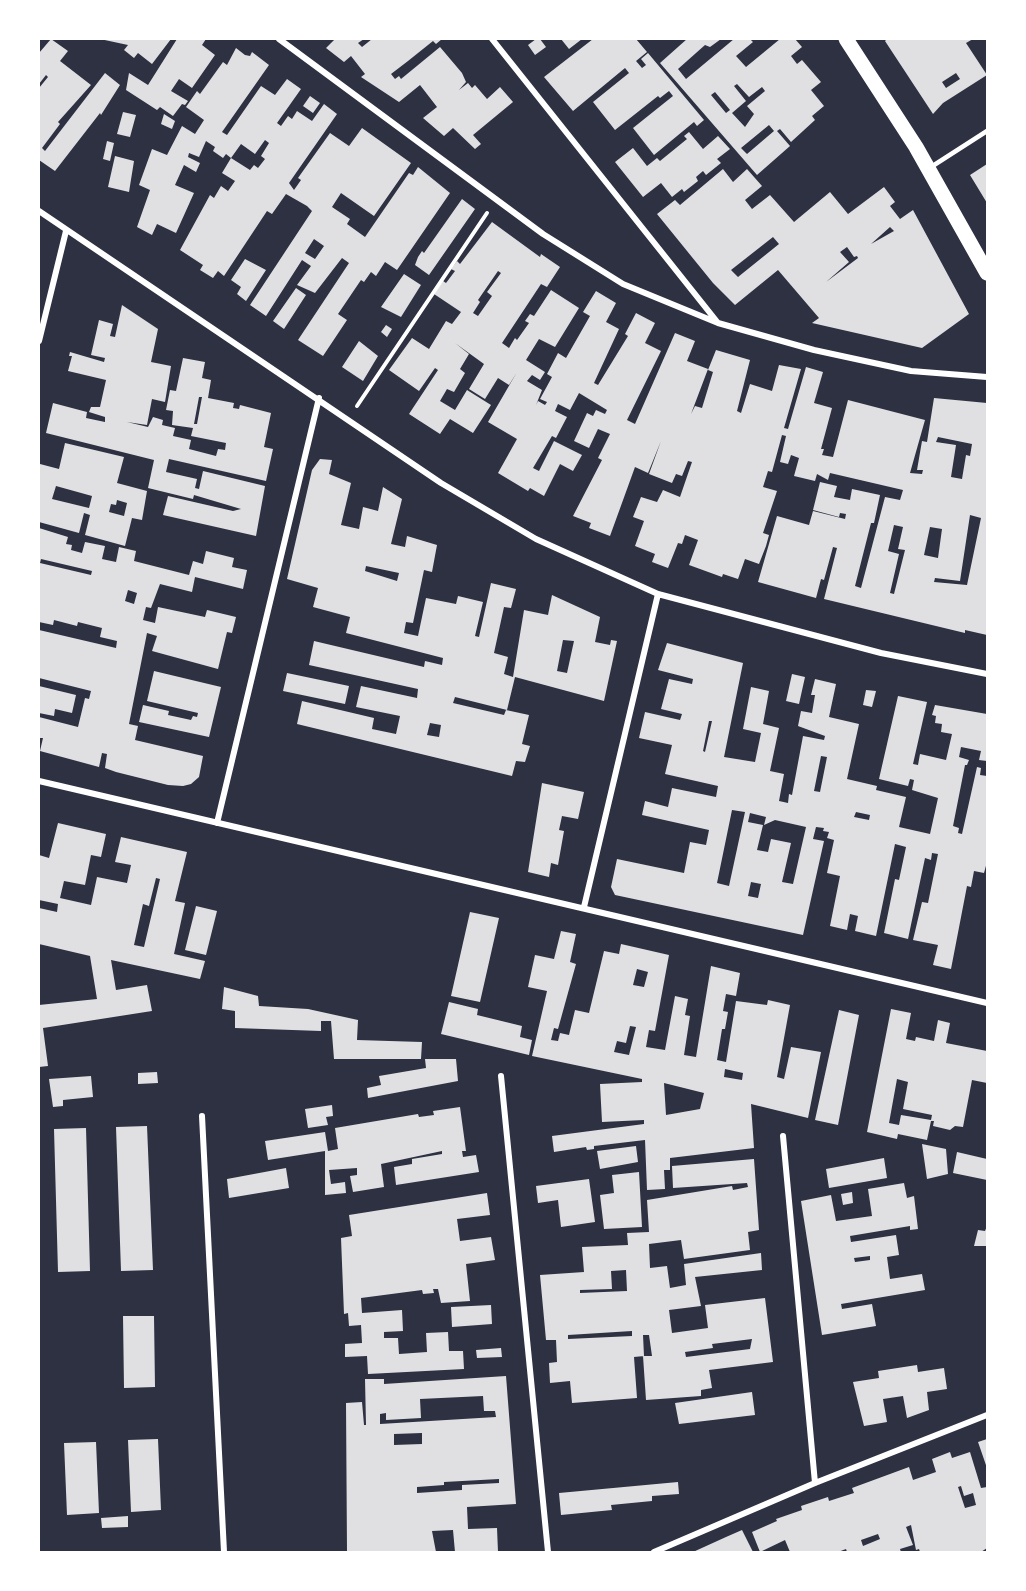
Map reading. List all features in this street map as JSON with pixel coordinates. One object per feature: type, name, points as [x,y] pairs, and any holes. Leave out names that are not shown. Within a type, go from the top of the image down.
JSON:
[{"type":"main road","points":[[846,39],[928,168],[987,273]]},
{"type":"street","points":[[279,39],[543,234],[623,284],[718,323],[814,350],[911,371],[987,377]]},
{"type":"street","points":[[492,39],[718,323]]},
{"type":"street","points":[[39,211],[319,398],[441,483],[536,539],[658,594],[881,653],[987,674]]},
{"type":"street","points":[[39,341],[66,231]]},
{"type":"street","points":[[218,823],[319,398]]},
{"type":"street","points":[[584,908],[658,594]]},
{"type":"street","points":[[39,781],[987,1002]]},
{"type":"street","points":[[501,1076],[548,1552]]},
{"type":"street","points":[[202,1116],[224,1552]]},
{"type":"street","points":[[783,1136],[815,1483]]},
{"type":"street","points":[[654,1552],[815,1483],[987,1414]]},
{"type":"lane","points":[[928,168],[987,130]]},
{"type":"path","points":[[348,419],[497,199]]},
{"type":"building","points":[[51,39],[68,51],[60,61],[91,85],[58,122],[60,124],[42,148],[45,151],[105,73],[120,85],[101,115],[100,113],[55,171],[39,160],[39,88],[48,77],[46,75],[39,84],[39,53]]},
{"type":"building","points":[[100,39],[171,39],[152,64],[138,53],[134,58],[124,50],[128,45]]},
{"type":"building","points":[[177,39],[206,39],[202,45],[215,55],[192,88],[179,79],[171,91],[188,101],[185,105],[182,104],[173,116],[160,107],[157,110],[126,90],[129,73],[148,85]]},
{"type":"building","points":[[335,39],[364,39],[358,43],[362,47],[372,39],[442,39],[436,44],[433,41],[391,74],[395,79],[399,76],[401,79],[440,47],[462,73],[466,82],[459,90],[468,83],[472,88],[475,85],[487,99],[500,87],[513,102],[473,135],[481,144],[475,149],[453,128],[444,136],[423,118],[437,107],[420,85],[399,102],[361,77],[365,74],[351,56],[344,62],[326,48]]},
{"type":"building","points":[[540,39],[546,47],[535,55],[528,45]]},
{"type":"building","points":[[561,39],[582,39],[569,49]]},
{"type":"building","points":[[593,39],[636,39],[647,52],[636,61],[642,68],[646,65],[641,59],[648,53],[704,120],[697,126],[694,122],[654,155],[633,128],[673,96],[669,91],[660,98],[658,96],[615,130],[593,102],[629,73],[625,68],[573,111],[544,77]]},
{"type":"building","points":[[687,39],[721,39],[710,47],[705,45],[678,69],[686,79],[734,39],[750,39],[753,42],[736,56],[746,67],[780,39],[795,39],[802,47],[791,56],[797,64],[802,60],[821,82],[811,90],[824,106],[812,116],[815,120],[791,142],[780,129],[777,131],[790,146],[757,175],[660,63]],"holes":[[[737,84],[749,97],[762,87],[765,91],[747,106],[754,114],[745,127],[732,113],[746,101],[734,86]],[[715,92],[730,110],[726,113],[711,95]],[[769,125],[774,131],[747,154],[741,148]]]},
{"type":"building","points":[[887,39],[973,39],[966,43],[987,75],[943,103],[933,114],[885,41]],"holes":[[[956,73],[960,79],[946,88],[942,82]]]},
{"type":"building","points":[[236,48],[245,55],[250,56],[252,52],[269,65],[222,132],[227,135],[261,86],[275,95],[287,79],[301,89],[277,123],[281,126],[288,116],[292,119],[297,111],[312,121],[324,104],[337,114],[289,183],[294,190],[301,180],[298,178],[330,133],[349,146],[362,128],[411,163],[374,216],[341,193],[332,207],[350,219],[347,224],[365,237],[409,173],[413,175],[418,167],[450,193],[397,270],[385,262],[376,276],[371,272],[364,282],[361,280],[338,314],[347,320],[323,356],[298,340],[349,263],[342,258],[315,293],[297,285],[311,266],[302,260],[266,316],[250,305],[312,211],[307,206],[286,194],[272,214],[267,211],[224,276],[218,271],[213,278],[200,270],[203,265],[180,250],[210,195],[214,198],[221,186],[228,191],[235,181],[222,173],[231,158],[226,154],[223,158],[213,151],[215,147],[206,141],[199,157],[189,153],[188,157],[200,163],[196,172],[184,165],[175,185],[194,193],[176,233],[157,224],[152,235],[137,227],[150,190],[139,185],[152,149],[167,155],[182,126],[195,134],[204,120],[186,107],[197,91],[200,94],[223,62],[227,65]],"holes":[[[265,140],[269,143],[261,156],[265,159],[258,168],[254,165],[250,170],[231,158],[241,144],[255,154]],[[314,239],[324,246],[315,259],[305,253]]]},
{"type":"building","points":[[310,96],[320,103],[313,113],[303,106]]},
{"type":"building","points":[[123,112],[136,115],[130,137],[117,134]]},
{"type":"building","points":[[164,114],[175,121],[172,129],[161,124]]},
{"type":"building","points":[[689,132],[703,149],[718,136],[730,149],[717,159],[721,163],[706,175],[703,171],[696,177],[698,181],[684,192],[682,189],[672,197],[661,183],[643,197],[615,162],[633,148],[647,166],[657,158],[660,161],[687,139],[684,136]]},
{"type":"building","points":[[107,141],[114,143],[110,161],[103,159]]},
{"type":"building","points":[[115,156],[134,161],[129,192],[108,187]]},
{"type":"building","points":[[987,164],[987,203],[970,175]]},
{"type":"building","points":[[723,169],[733,182],[747,169],[762,186],[745,200],[752,209],[770,195],[794,222],[830,192],[848,214],[884,187],[895,202],[890,206],[900,219],[913,210],[969,314],[922,348],[812,323],[819,318],[778,270],[735,305],[713,283],[657,214],[675,200],[680,205]],"holes":[[[890,227],[894,231],[871,244]],[[773,237],[779,244],[738,277],[731,270]],[[847,247],[854,257],[858,258],[826,282],[849,262],[840,252]]]},
{"type":"building","points":[[462,199],[475,209],[429,275],[415,265],[418,257],[422,251],[424,253]]},
{"type":"building","points":[[492,222],[540,257],[541,254],[560,267],[547,287],[541,284],[502,343],[509,348],[515,338],[517,340],[529,323],[525,321],[530,314],[534,316],[551,290],[579,308],[555,347],[539,339],[526,360],[545,372],[540,380],[532,375],[527,381],[542,390],[536,405],[538,401],[545,405],[547,402],[540,399],[552,377],[547,374],[558,353],[566,358],[590,316],[583,312],[596,291],[616,303],[606,322],[619,329],[594,383],[598,385],[628,336],[625,334],[636,313],[655,323],[645,343],[661,351],[627,420],[635,424],[675,333],[695,341],[687,361],[708,369],[691,414],[695,406],[702,408],[713,372],[708,370],[716,350],[750,360],[737,411],[741,413],[750,384],[772,391],[779,365],[801,369],[784,428],[788,429],[806,367],[823,372],[814,403],[832,408],[821,449],[824,449],[822,455],[833,457],[848,400],[925,420],[910,473],[922,474],[923,470],[917,470],[922,441],[927,442],[934,398],[987,403],[987,635],[965,630],[965,633],[824,599],[837,548],[833,547],[824,580],[821,579],[816,598],[758,582],[777,516],[809,525],[813,511],[845,519],[846,514],[840,513],[839,517],[813,510],[820,482],[837,486],[834,497],[850,500],[852,489],[880,495],[855,586],[861,588],[885,497],[900,500],[903,490],[830,473],[828,480],[817,474],[815,481],[794,476],[799,458],[791,455],[788,464],[780,462],[786,436],[782,435],[772,472],[768,471],[763,487],[777,491],[763,533],[769,535],[766,546],[759,564],[745,559],[738,579],[723,574],[722,577],[689,565],[698,540],[685,535],[682,544],[678,543],[668,568],[652,562],[655,554],[635,546],[644,521],[633,517],[641,497],[657,502],[663,490],[680,497],[692,462],[688,461],[682,476],[676,474],[672,483],[649,474],[661,441],[648,473],[635,467],[610,536],[589,528],[591,523],[573,516],[602,460],[598,458],[610,434],[598,429],[589,448],[574,441],[587,413],[593,416],[596,410],[605,414],[607,410],[579,393],[570,410],[558,404],[555,411],[567,417],[556,438],[552,436],[533,468],[539,471],[554,441],[582,455],[573,471],[560,464],[544,496],[530,488],[528,491],[498,473],[517,439],[488,422],[517,372],[509,385],[498,378],[485,399],[469,389],[484,364],[455,343],[469,354],[460,369],[465,373],[454,392],[447,389],[440,401],[455,410],[467,390],[491,405],[473,433],[450,419],[440,434],[409,414],[438,370],[435,368],[419,391],[389,370],[412,338],[429,349],[446,321],[452,324],[461,312],[434,294],[443,281],[446,283],[455,271],[451,269],[457,261],[460,264]],"holes":[[[498,271],[501,273],[487,292],[492,296],[478,316],[473,313],[480,302],[478,300]],[[938,437],[972,444],[970,456],[966,455],[962,479],[951,477],[956,445],[936,442]],[[970,515],[981,518],[967,585],[934,582],[935,578],[960,581]],[[894,525],[903,527],[898,549],[905,550],[894,594],[890,593],[899,554],[888,551]],[[930,527],[942,529],[938,558],[924,555]]]},
{"type":"building","points":[[245,259],[266,270],[246,301],[237,294],[241,287],[231,280]]},
{"type":"building","points":[[404,274],[421,285],[401,317],[381,307]]},
{"type":"building","points":[[296,288],[306,295],[284,329],[273,321]]},
{"type":"building","points":[[122,305],[158,329],[151,362],[171,366],[165,402],[152,399],[147,425],[127,422],[148,427],[153,417],[163,420],[162,425],[175,428],[173,436],[191,440],[189,449],[216,456],[218,449],[225,450],[226,443],[191,436],[193,428],[172,425],[173,411],[166,410],[170,390],[176,391],[183,358],[205,362],[202,378],[211,380],[208,398],[234,403],[233,408],[239,409],[240,405],[271,413],[264,447],[273,449],[266,481],[169,459],[166,472],[197,479],[195,488],[199,489],[203,471],[265,486],[256,536],[163,515],[168,496],[233,511],[241,509],[194,495],[193,499],[148,488],[154,460],[46,433],[53,403],[87,412],[86,418],[105,422],[105,417],[89,412],[91,407],[100,407],[106,380],[68,371],[72,356],[69,356],[70,352],[104,362],[105,358],[91,355],[99,320],[113,324],[110,336],[115,337]],"holes":[[[199,397],[202,397],[197,424],[194,424]]]},
{"type":"building","points":[[386,325],[392,329],[387,337],[381,332]]},
{"type":"building","points":[[359,341],[378,356],[363,381],[342,367]]},
{"type":"building","points":[[65,443],[124,457],[117,483],[147,491],[142,520],[132,518],[125,546],[85,535],[90,515],[84,513],[79,533],[39,522],[40,464],[59,469]],"holes":[[[56,486],[92,496],[89,508],[52,499]],[[117,500],[127,503],[124,516],[109,512],[111,504],[116,505]]]},
{"type":"building","points":[[320,459],[332,460],[329,474],[351,483],[341,525],[359,529],[363,507],[378,511],[383,487],[402,499],[391,544],[405,547],[407,536],[437,545],[432,572],[424,570],[413,623],[406,622],[404,633],[418,636],[426,598],[456,604],[458,596],[483,602],[475,636],[479,637],[491,583],[516,589],[511,608],[504,607],[494,653],[508,657],[504,674],[513,677],[524,610],[548,615],[552,595],[600,617],[595,642],[610,645],[611,640],[617,641],[604,701],[515,677],[507,710],[455,697],[453,703],[504,715],[506,710],[529,715],[522,744],[530,746],[525,762],[516,761],[512,776],[297,724],[302,701],[374,718],[372,729],[396,734],[400,716],[356,707],[361,686],[417,698],[418,689],[309,665],[314,641],[424,667],[425,661],[442,665],[443,658],[346,633],[350,617],[313,607],[318,588],[287,579],[312,470]],"holes":[[[366,566],[399,573],[397,581],[365,571]],[[563,640],[574,641],[567,673],[557,671]],[[430,723],[441,725],[439,737],[427,735]]]},
{"type":"building","points":[[39,528],[68,537],[66,544],[72,545],[71,550],[82,553],[85,542],[105,546],[102,559],[116,562],[119,547],[136,551],[134,561],[189,575],[193,561],[203,564],[206,551],[234,558],[232,567],[247,570],[243,589],[195,577],[192,592],[160,584],[151,608],[146,607],[143,620],[155,623],[158,607],[205,617],[207,610],[236,617],[232,633],[227,632],[218,669],[152,651],[157,636],[147,633],[129,724],[138,726],[135,740],[203,756],[199,777],[191,784],[168,785],[105,768],[107,754],[102,753],[99,767],[40,751],[43,738],[39,738],[39,717],[78,727],[85,698],[89,699],[91,691],[39,678],[39,630],[116,648],[117,641],[100,637],[102,628],[78,622],[77,626],[54,620],[53,625],[39,622]],"holes":[[[41,559],[92,571],[91,575],[40,563]],[[128,590],[137,593],[134,604],[125,601]]]},
{"type":"building","points":[[667,643],[743,663],[724,757],[755,762],[761,733],[743,729],[751,687],[769,691],[763,724],[779,728],[770,771],[784,774],[779,801],[788,803],[789,794],[792,795],[803,736],[824,740],[825,736],[798,726],[801,711],[812,713],[815,695],[811,695],[815,679],[836,684],[829,717],[859,724],[847,779],[877,786],[876,790],[906,797],[899,827],[930,834],[938,798],[912,790],[914,780],[910,779],[908,786],[879,779],[898,696],[927,702],[913,764],[918,765],[920,754],[946,760],[952,734],[941,732],[942,724],[935,723],[936,716],[932,715],[935,705],[987,714],[987,761],[979,760],[981,751],[961,747],[959,757],[969,760],[965,765],[953,826],[959,828],[958,833],[962,834],[977,767],[981,768],[980,775],[987,776],[987,862],[984,873],[974,871],[971,887],[967,886],[951,969],[933,965],[938,945],[913,940],[922,902],[928,903],[938,854],[932,853],[931,860],[925,858],[908,939],[884,933],[895,879],[899,880],[906,847],[895,844],[876,936],[855,931],[858,916],[850,914],[847,930],[830,926],[840,876],[827,873],[834,840],[827,838],[829,832],[823,831],[824,828],[816,827],[813,839],[824,841],[803,935],[615,895],[611,887],[617,859],[684,873],[690,842],[706,845],[709,830],[642,815],[645,801],[668,807],[672,788],[716,797],[718,786],[665,774],[672,745],[639,738],[645,712],[680,720],[682,714],[661,709],[669,679],[692,684],[693,679],[658,670]],"holes":[[[709,721],[712,721],[705,752],[703,751]],[[821,756],[827,757],[820,792],[814,791]],[[732,810],[745,812],[729,886],[717,883]],[[856,812],[870,815],[869,820],[854,817]],[[750,813],[766,817],[764,825],[775,820],[806,827],[793,884],[782,882],[791,843],[771,839],[768,852],[757,850],[763,825],[748,822]],[[751,882],[761,884],[758,898],[748,896]]]},
{"type":"building","points":[[154,671],[221,687],[209,737],[139,722],[143,705],[169,711],[168,715],[191,720],[193,716],[197,717],[198,713],[147,701]]},
{"type":"building","points":[[287,673],[349,686],[345,704],[283,691]]},
{"type":"building","points":[[792,674],[805,677],[799,704],[786,701]]},
{"type":"building","points":[[39,686],[76,695],[72,713],[55,709],[54,716],[39,713]]},
{"type":"building","points":[[866,690],[876,691],[872,707],[863,705]]},
{"type":"building","points":[[542,783],[584,792],[578,819],[562,816],[559,830],[564,831],[558,865],[551,863],[549,877],[528,872]]},
{"type":"building","points":[[58,823],[106,834],[101,857],[91,855],[85,885],[64,881],[60,898],[91,905],[97,877],[127,883],[131,865],[115,862],[121,837],[187,852],[175,901],[185,903],[174,954],[205,961],[200,979],[111,960],[116,990],[147,985],[152,1011],[43,1028],[48,1066],[39,1067],[39,1005],[97,999],[90,956],[39,944],[39,908],[57,912],[58,904],[39,900],[39,855],[49,858]],"holes":[[[156,878],[160,879],[144,947],[134,945],[143,904],[149,906]]]},
{"type":"building","points":[[196,906],[217,911],[206,955],[185,950]]},
{"type":"building","points":[[470,912],[499,918],[480,1002],[451,996]]},
{"type":"building","points":[[561,931],[576,934],[570,962],[576,964],[558,1029],[554,1028],[551,1040],[558,1041],[560,1033],[569,1035],[575,1010],[589,1013],[604,951],[619,954],[621,944],[669,955],[655,1031],[649,1030],[646,1047],[665,1050],[675,996],[688,999],[685,1015],[690,1016],[684,1055],[696,1057],[711,966],[740,973],[736,996],[726,994],[723,1011],[728,1012],[725,1029],[722,1029],[717,1060],[726,1062],[736,1001],[767,1005],[768,1000],[790,1005],[777,1077],[784,1079],[791,1047],[821,1052],[808,1118],[751,1104],[754,1148],[670,1158],[670,1170],[664,1170],[665,1189],[647,1190],[645,1140],[594,1146],[594,1149],[587,1150],[586,1147],[554,1152],[552,1136],[644,1124],[644,1120],[602,1122],[600,1084],[642,1082],[642,1079],[532,1056],[547,991],[528,987],[535,955],[554,959]],"holes":[[[637,969],[648,972],[644,987],[633,985]],[[630,1026],[636,1027],[629,1055],[614,1052],[617,1041],[626,1043]],[[725,1069],[743,1073],[742,1080],[724,1077]],[[664,1083],[704,1093],[700,1109],[666,1115]]]},
{"type":"building","points":[[224,987],[258,996],[259,1006],[308,1009],[358,1020],[357,1040],[422,1042],[421,1059],[334,1059],[331,1021],[321,1021],[321,1031],[235,1028],[235,1011],[222,1009]]},
{"type":"building","points":[[449,1002],[478,1009],[477,1015],[522,1026],[520,1037],[532,1040],[529,1055],[441,1034]]},
{"type":"building","points":[[891,1009],[911,1013],[906,1039],[915,1041],[916,1037],[934,1041],[938,1020],[950,1023],[946,1043],[987,1051],[987,1083],[972,1080],[963,1127],[955,1126],[950,1130],[933,1126],[934,1121],[931,1121],[927,1140],[898,1134],[897,1139],[867,1132]],"holes":[[[897,1079],[908,1082],[903,1109],[932,1115],[931,1120],[901,1115],[899,1125],[889,1123]]]},
{"type":"building","points":[[839,1010],[859,1015],[838,1125],[815,1120]]},
{"type":"building","points":[[425,1059],[456,1059],[458,1081],[368,1098],[367,1088],[381,1085],[379,1076],[426,1068]]},
{"type":"building","points":[[157,1072],[158,1083],[138,1084],[138,1073]]},
{"type":"building","points":[[91,1076],[93,1097],[63,1100],[63,1106],[53,1107],[49,1079]]},
{"type":"building","points":[[332,1105],[333,1116],[326,1117],[328,1125],[308,1128],[305,1109]]},
{"type":"building","points":[[460,1107],[466,1151],[462,1151],[463,1157],[476,1155],[479,1172],[396,1185],[394,1167],[412,1164],[412,1159],[442,1154],[442,1151],[381,1164],[384,1187],[353,1192],[350,1176],[357,1175],[357,1168],[329,1170],[331,1184],[345,1182],[346,1193],[325,1195],[325,1151],[268,1160],[265,1141],[325,1132],[328,1151],[338,1149],[335,1128],[418,1114],[419,1117],[434,1115],[433,1111]]},
{"type":"building","points":[[147,1126],[153,1270],[121,1271],[116,1127]]},
{"type":"building","points":[[86,1128],[90,1271],[58,1272],[54,1129]]},
{"type":"building","points":[[922,1144],[946,1149],[948,1174],[927,1179]]},
{"type":"building","points":[[636,1146],[638,1162],[600,1169],[597,1151]]},
{"type":"building","points":[[957,1152],[987,1159],[987,1180],[953,1173]]},
{"type":"building","points":[[884,1158],[887,1178],[829,1188],[826,1169]]},
{"type":"building","points":[[754,1159],[759,1230],[748,1232],[750,1250],[684,1259],[681,1240],[649,1244],[650,1268],[667,1266],[670,1288],[686,1285],[684,1264],[761,1253],[762,1270],[695,1277],[701,1306],[669,1310],[672,1333],[708,1328],[705,1305],[765,1298],[773,1362],[709,1370],[712,1388],[701,1390],[701,1396],[646,1400],[643,1356],[634,1357],[637,1398],[572,1403],[570,1381],[550,1383],[549,1363],[557,1362],[556,1340],[546,1340],[540,1275],[584,1272],[582,1247],[628,1245],[627,1233],[649,1232],[647,1200],[732,1186],[733,1190],[748,1187],[747,1183],[673,1188],[672,1166]],"holes":[[[626,1270],[627,1291],[580,1293],[580,1290],[612,1289],[611,1271]],[[632,1331],[632,1336],[568,1339],[568,1335]],[[643,1335],[649,1335],[652,1356],[644,1356]],[[752,1339],[750,1349],[686,1357],[685,1352],[713,1348],[712,1344]]]},
{"type":"building","points":[[286,1168],[289,1188],[229,1198],[227,1179]]},
{"type":"building","points":[[639,1172],[642,1227],[604,1229],[600,1195],[614,1193],[612,1175]]},
{"type":"building","points":[[589,1179],[595,1222],[561,1227],[558,1200],[538,1203],[536,1186]]},
{"type":"building","points":[[904,1183],[907,1198],[914,1196],[918,1229],[910,1230],[910,1226],[850,1236],[851,1242],[896,1235],[899,1255],[887,1257],[890,1279],[922,1274],[925,1290],[841,1304],[842,1309],[872,1304],[876,1326],[822,1335],[801,1201],[831,1195],[836,1221],[872,1216],[868,1189]],"holes":[[[870,1256],[870,1260],[855,1262],[854,1258]]]},
{"type":"building","points":[[852,1192],[853,1203],[843,1205],[841,1194]]},
{"type":"building","points":[[487,1193],[490,1215],[457,1219],[460,1241],[491,1237],[495,1260],[466,1264],[470,1301],[441,1303],[438,1289],[433,1289],[434,1293],[423,1294],[422,1290],[361,1298],[362,1313],[402,1310],[403,1331],[384,1332],[384,1338],[398,1338],[399,1354],[427,1352],[426,1333],[448,1332],[449,1351],[463,1351],[464,1369],[368,1374],[367,1356],[345,1357],[345,1344],[362,1343],[361,1325],[349,1326],[348,1313],[344,1314],[341,1238],[352,1236],[349,1215]]},
{"type":"building","points":[[987,1226],[987,1246],[974,1246],[978,1230],[985,1231]]},
{"type":"building","points":[[491,1305],[492,1324],[452,1327],[451,1307]]},
{"type":"building","points":[[123,1316],[154,1316],[155,1387],[124,1388]]},
{"type":"building","points":[[501,1348],[502,1357],[477,1358],[476,1350]]},
{"type":"building","points":[[917,1365],[918,1372],[944,1368],[947,1389],[927,1392],[929,1410],[907,1418],[903,1396],[883,1399],[887,1422],[864,1426],[853,1382],[879,1378],[878,1371]]},
{"type":"building","points":[[506,1376],[516,1504],[467,1507],[468,1529],[497,1528],[498,1552],[455,1552],[453,1530],[432,1531],[436,1552],[347,1552],[346,1403],[362,1402],[364,1425],[366,1425],[365,1379],[384,1379],[384,1384]],"holes":[[[483,1396],[484,1411],[495,1411],[496,1417],[380,1424],[380,1414],[386,1413],[386,1420],[421,1418],[420,1399]],[[422,1433],[422,1444],[394,1445],[394,1434]],[[499,1479],[499,1483],[462,1485],[462,1490],[417,1493],[417,1487],[444,1485],[444,1482]]]},
{"type":"building","points":[[752,1392],[755,1415],[679,1424],[675,1403]]},
{"type":"building","points":[[158,1439],[161,1510],[131,1512],[128,1440]]},
{"type":"building","points":[[987,1439],[987,1468],[978,1442]]},
{"type":"building","points":[[96,1442],[99,1513],[67,1515],[64,1443]]},
{"type":"building","points":[[950,1452],[952,1458],[970,1452],[981,1488],[987,1487],[987,1548],[981,1552],[920,1552],[919,1549],[916,1550],[911,1525],[906,1527],[913,1545],[900,1549],[901,1552],[847,1552],[846,1549],[838,1552],[790,1552],[785,1540],[760,1552],[752,1532],[777,1521],[776,1519],[802,1510],[801,1506],[828,1497],[829,1501],[854,1493],[852,1488],[909,1467],[913,1480],[936,1472],[932,1459]],"holes":[[[961,1486],[964,1496],[973,1493],[976,1505],[965,1508],[958,1487]],[[878,1534],[880,1539],[863,1546],[861,1540]]]},
{"type":"building","points":[[678,1482],[679,1494],[652,1496],[652,1501],[611,1505],[612,1510],[561,1515],[559,1493]]},
{"type":"building","points":[[128,1516],[128,1527],[102,1528],[101,1518]]},
{"type":"building","points":[[742,1530],[753,1552],[693,1552],[726,1537]]}]
